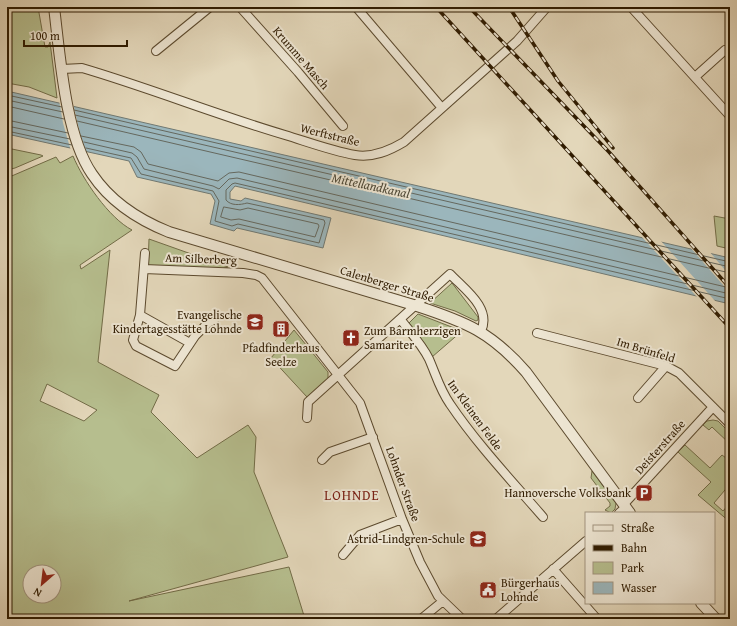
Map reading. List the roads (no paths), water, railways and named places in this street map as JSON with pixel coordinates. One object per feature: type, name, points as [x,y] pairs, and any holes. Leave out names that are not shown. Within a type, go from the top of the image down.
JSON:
[{"type":"street","points":[[54,7],[62,69]]},
{"type":"street","points":[[156,51],[210,7]]},
{"type":"street","name":"Krumme Masch","points":[[240,7],[298,72],[343,126]]},
{"type":"street","points":[[356,7],[442,108]]},
{"type":"street","name":"Werftstraße","points":[[62,69],[82,68],[256,126],[356,155],[372,155],[389,151],[404,142],[517,41],[547,7]]},
{"type":"street","points":[[631,7],[730,116]]},
{"type":"street","points":[[695,77],[725,50]]},
{"type":"street","name":"Calenberger Straße","points":[[62,69],[71,121],[82,157],[92,174],[105,190],[137,217],[152,225],[216,246],[454,318],[481,331],[511,355],[526,372],[625,509]]},
{"type":"street","points":[[144,252],[140,315],[132,340],[136,346],[175,366],[190,343],[208,323],[214,320]]},
{"type":"street","name":"Am Silberberg","points":[[144,269],[256,275]]},
{"type":"street","points":[[307,418],[308,402],[417,306],[450,274],[482,310],[484,325],[481,331]]},
{"type":"street","name":"Lohnder Straße","points":[[256,275],[262,278],[360,403],[402,519],[420,562],[438,596],[462,619]]},
{"type":"street","points":[[140,315],[190,343]]},
{"type":"street","name":"Im Kleinen Felde","points":[[401,320],[422,346],[438,384],[449,403],[476,441],[543,517]]},
{"type":"street","name":"Im Brünfeld","points":[[537,333],[666,366],[679,373],[730,424]]},
{"type":"street","points":[[638,398],[666,366]]},
{"type":"street","name":"Deisterstraße","points":[[625,509],[713,407]]},
{"type":"street","name":"Lohnder Straße","points":[[322,460],[330,452],[373,437]]},
{"type":"street","points":[[343,555],[360,535],[402,519]]},
{"type":"street","points":[[496,619],[585,542]]},
{"type":"street","points":[[553,569],[597,619]]},
{"type":"street","points":[[421,619],[443,601]]},
{"type":"street","points":[[702,604],[716,619]]},
{"type":"water","name":"Mittellandkanal","points":[[7,91],[730,258],[730,304],[235,186],[230,192],[230,199],[241,201],[245,198],[331,218],[323,248],[237,228],[234,231],[210,224],[215,201],[211,194],[137,177],[129,161],[7,134]]},
{"type":"railway","points":[[436,7],[730,328]]},
{"type":"railway","points":[[469,7],[609,152],[730,288]]},
{"type":"railway","points":[[509,7],[558,81],[613,148]]},
{"type":"place","name":"Evangelische Kindertagesstätte Lohnde","points":[[255,322]]},
{"type":"place","name":"Pfadfinderhaus Seelze","points":[[281,329]]},
{"type":"place","name":"Zum Barmherzigen Samariter","points":[[351,338]]},
{"type":"place","name":"Hannoversche Volksbank","points":[[644,493]]},
{"type":"place","name":"Astrid-Lindgren-Schule","points":[[478,539]]},
{"type":"place","name":"Bürgerhaus Lohnde","points":[[488,590]]},
{"type":"district","name":"LOHNDE","points":[[352,495]]}]
